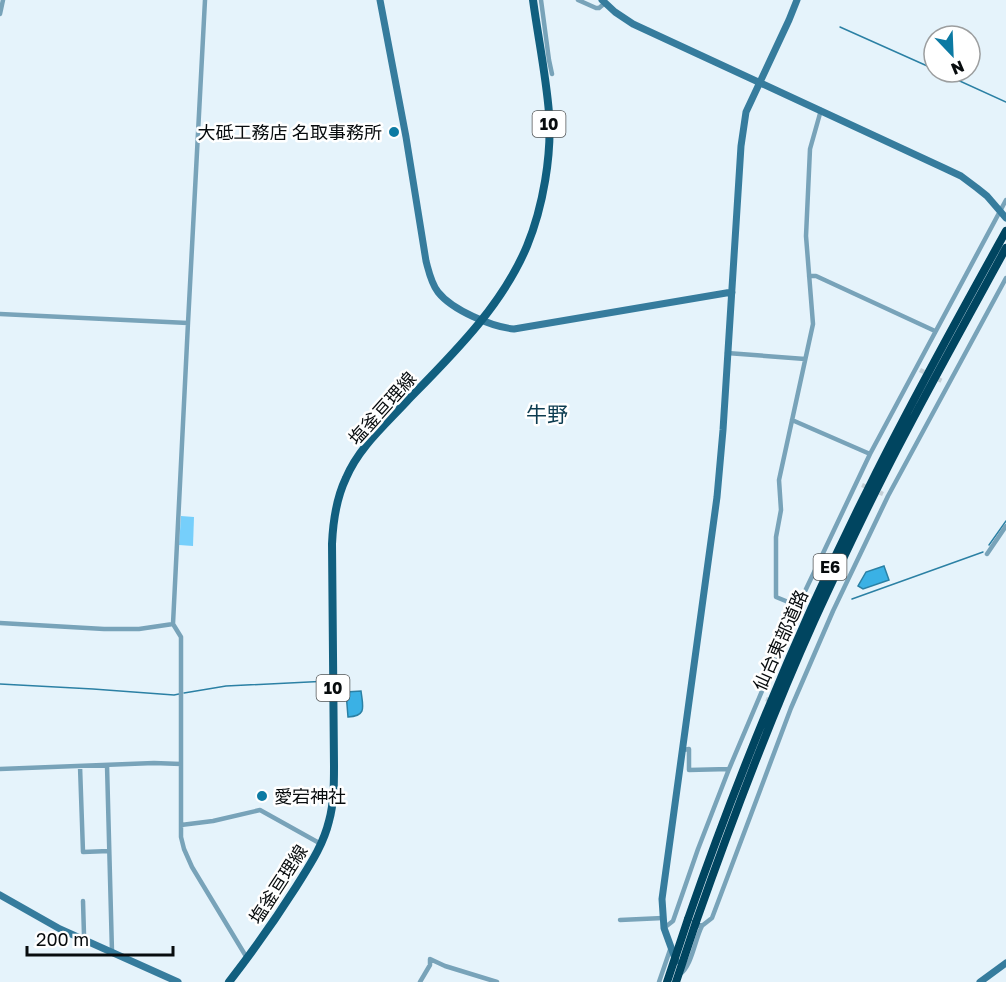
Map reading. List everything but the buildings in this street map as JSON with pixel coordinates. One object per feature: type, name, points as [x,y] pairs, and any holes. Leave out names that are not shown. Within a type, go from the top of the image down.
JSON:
[{"type":"highway","name":"仙台東部道路","points":[[667,982],[696,922],[728,808],[823,582],[898,429],[1006,231]]},
{"type":"highway","name":"仙台東部道路","points":[[678,978],[732,820],[822,604],[905,433],[1006,248]]},
{"type":"main road","name":"塩釜亘理線","points":[[229,982],[284,907],[313,861],[330,821],[334,780],[332,544],[335,510],[346,476],[367,445],[482,320],[506,286],[527,246],[536,217],[545,183],[549,114],[533,0]]},
{"type":"street","points":[[0,14],[3,0]]},
{"type":"street","points":[[205,0],[173,624],[181,637],[181,837],[192,867],[247,958]]},
{"type":"street","points":[[380,0],[430,280],[446,300],[458,309],[482,320],[506,328],[522,328],[732,292]]},
{"type":"street","points":[[541,0],[552,74]]},
{"type":"street","points":[[578,0],[596,8],[604,2],[633,24],[961,177],[982,192],[1006,218]]},
{"type":"street","points":[[683,982],[678,978],[671,946],[664,928],[663,890],[717,497],[741,146],[746,112],[797,0]]},
{"type":"street","points":[[798,606],[776,597],[776,537],[781,510],[779,480],[813,324],[806,236],[810,149],[821,110]]},
{"type":"street","points":[[664,928],[673,921],[729,769],[798,606],[859,484],[870,454],[918,370],[935,331],[1006,200]]},
{"type":"street","points":[[809,276],[816,276],[935,331]]},
{"type":"street","points":[[673,921],[679,926],[698,926],[696,922],[712,918],[748,810],[790,708],[885,495],[949,384],[1006,278]]},
{"type":"street","points":[[0,314],[188,323]]},
{"type":"street","points":[[727,353],[805,359]]},
{"type":"street","points":[[942,381],[949,384]]},
{"type":"street","points":[[792,420],[870,454]]},
{"type":"street","points":[[987,554],[1006,526]]},
{"type":"street","points":[[0,623],[104,629],[139,629],[173,624]]},
{"type":"street","points":[[759,696],[766,699]]},
{"type":"street","points":[[784,706],[790,708]]},
{"type":"street","points":[[683,750],[689,749],[689,770],[729,769]]},
{"type":"street","points":[[0,769],[181,764]]},
{"type":"street","points":[[107,765],[112,952]]},
{"type":"street","points":[[80,766],[83,852],[109,850]]},
{"type":"street","points":[[719,797],[725,800]]},
{"type":"street","points":[[181,825],[213,821],[260,810],[321,844]]},
{"type":"street","points":[[0,895],[83,940],[178,982]]},
{"type":"street","points":[[82,901],[83,940]]},
{"type":"street","points":[[620,920],[663,918]]},
{"type":"street","points":[[659,982],[671,946]]},
{"type":"street","points":[[420,982],[430,965],[429,959],[497,982]]},
{"type":"street","points":[[980,982],[1006,963]]},
{"type":"shaded area","points":[[181,516],[194,517],[193,546],[179,545]]},
{"type":"shaded area","points":[[884,566],[889,580],[863,589],[858,586],[866,572]]},
{"type":"shaded area","points":[[361,691],[363,706],[361,713],[348,717],[346,692]]},
{"type":"waterway","points":[[840,27],[922,64]]},
{"type":"waterway","points":[[966,84],[1006,102]]},
{"type":"waterway","points":[[989,545],[1006,521]]},
{"type":"waterway","points":[[852,599],[983,552]]},
{"type":"waterway","points":[[184,693],[226,686],[329,681]]},
{"type":"waterway","points":[[0,684],[179,694]]},
{"type":"tunnel","points":[[920,370],[942,381]]},
{"type":"tunnel","points":[[862,485],[883,494]]},
{"type":"tunnel","points":[[766,699],[784,706]]},
{"type":"place","name":"大砥工務店 名取事務所","points":[[394,132]]},
{"type":"place","name":"愛宕神社","points":[[262,796]]},
{"type":"district","name":"牛野","points":[[547,414]]}]
